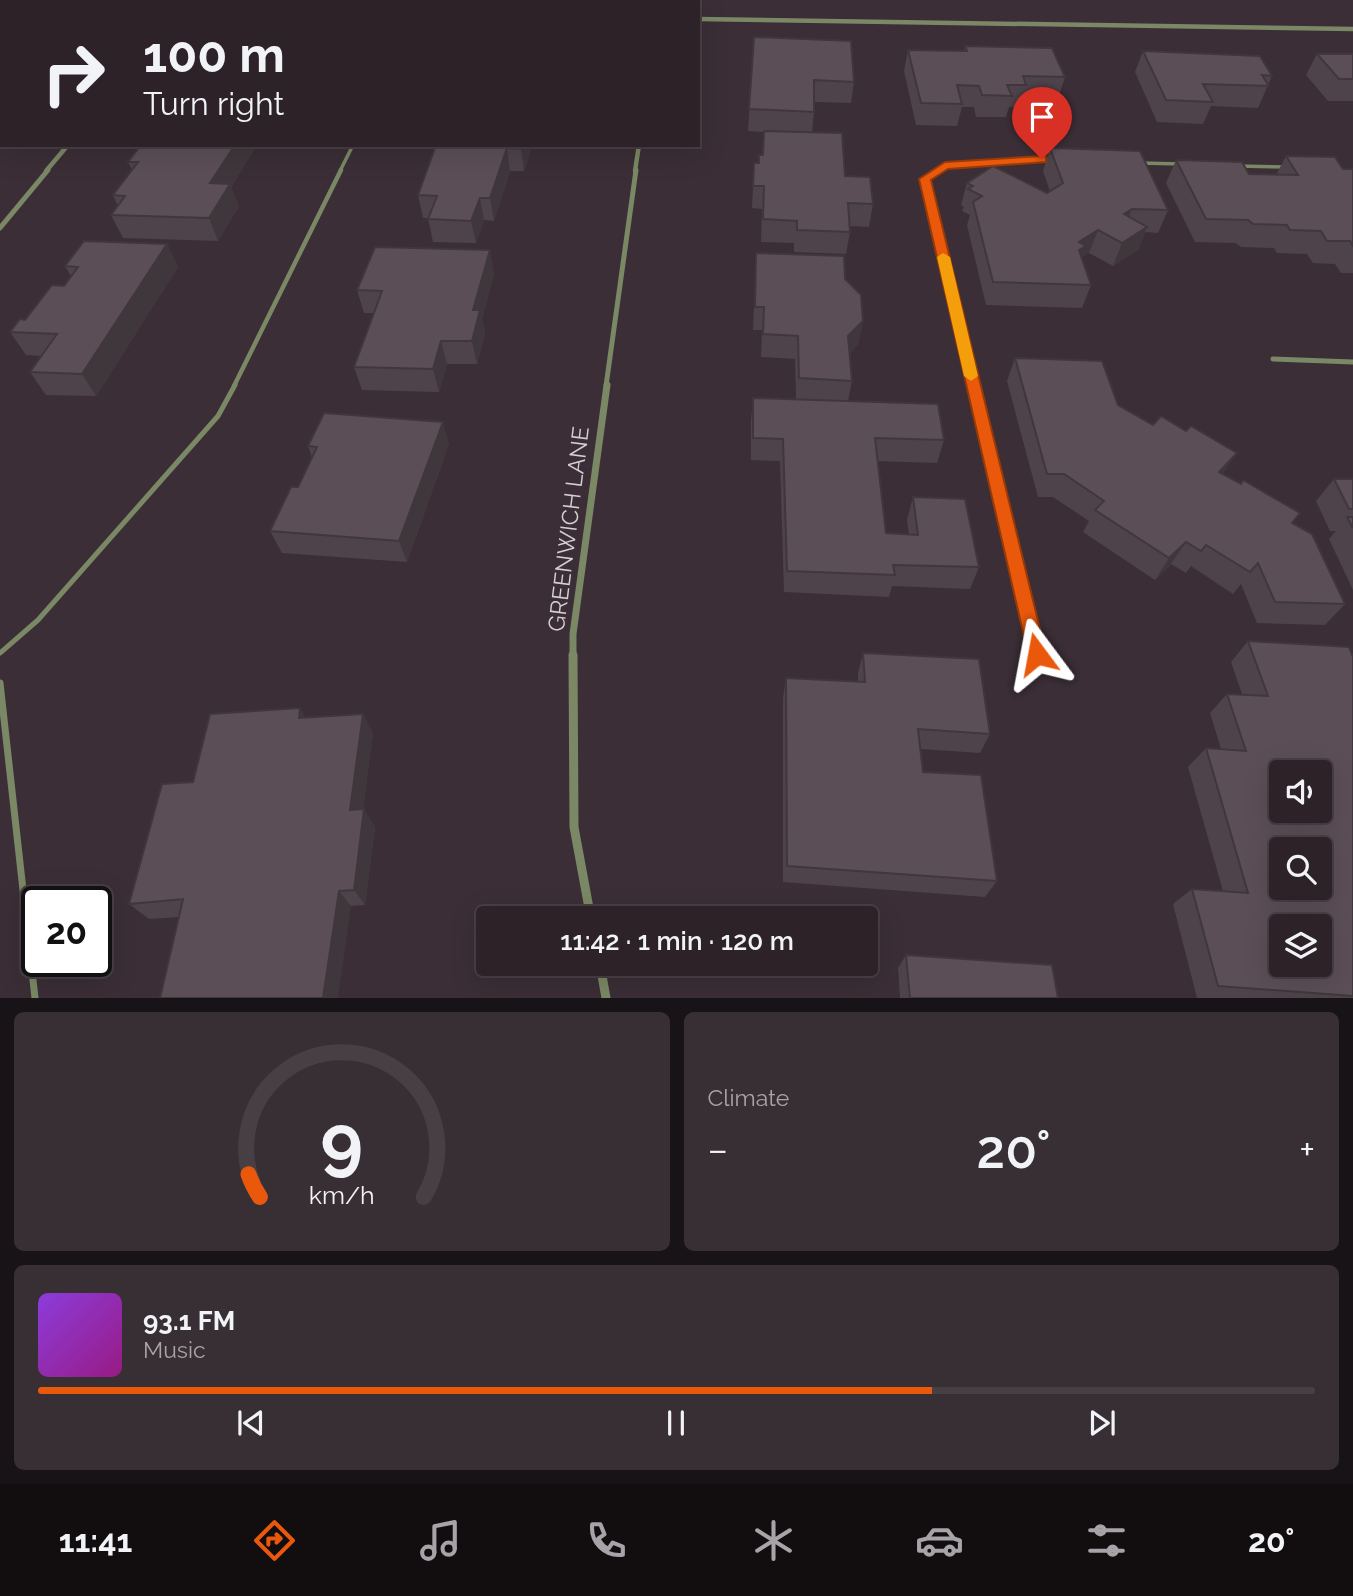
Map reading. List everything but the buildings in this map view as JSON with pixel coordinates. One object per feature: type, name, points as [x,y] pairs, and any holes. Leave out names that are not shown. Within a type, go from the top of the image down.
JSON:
[{"type":"street","points":[[700,19],[1353,29]]},
{"type":"street","points":[[0,228],[66,147]]},
{"type":"street","name":"GREENWICH LANE","points":[[589,906],[574,827],[573,634],[639,147]]},
{"type":"street","points":[[1273,359],[1353,362]]},
{"type":"street","points":[[602,976],[606,998]]},
{"type":"lane","points":[[0,653],[37,620],[218,416],[250,358],[352,147]]},
{"type":"lane","points":[[1037,654],[925,179],[945,166],[1056,160]]},
{"type":"lane","points":[[1137,162],[1191,164]]},
{"type":"lane","points":[[1231,166],[1299,168]]},
{"type":"lane","points":[[0,684],[35,998]]},
{"type":"slow traffic","points":[[943,257],[971,376]]},
{"type":"route","points":[[1037,654],[925,179],[945,166],[1042,159]]}]
